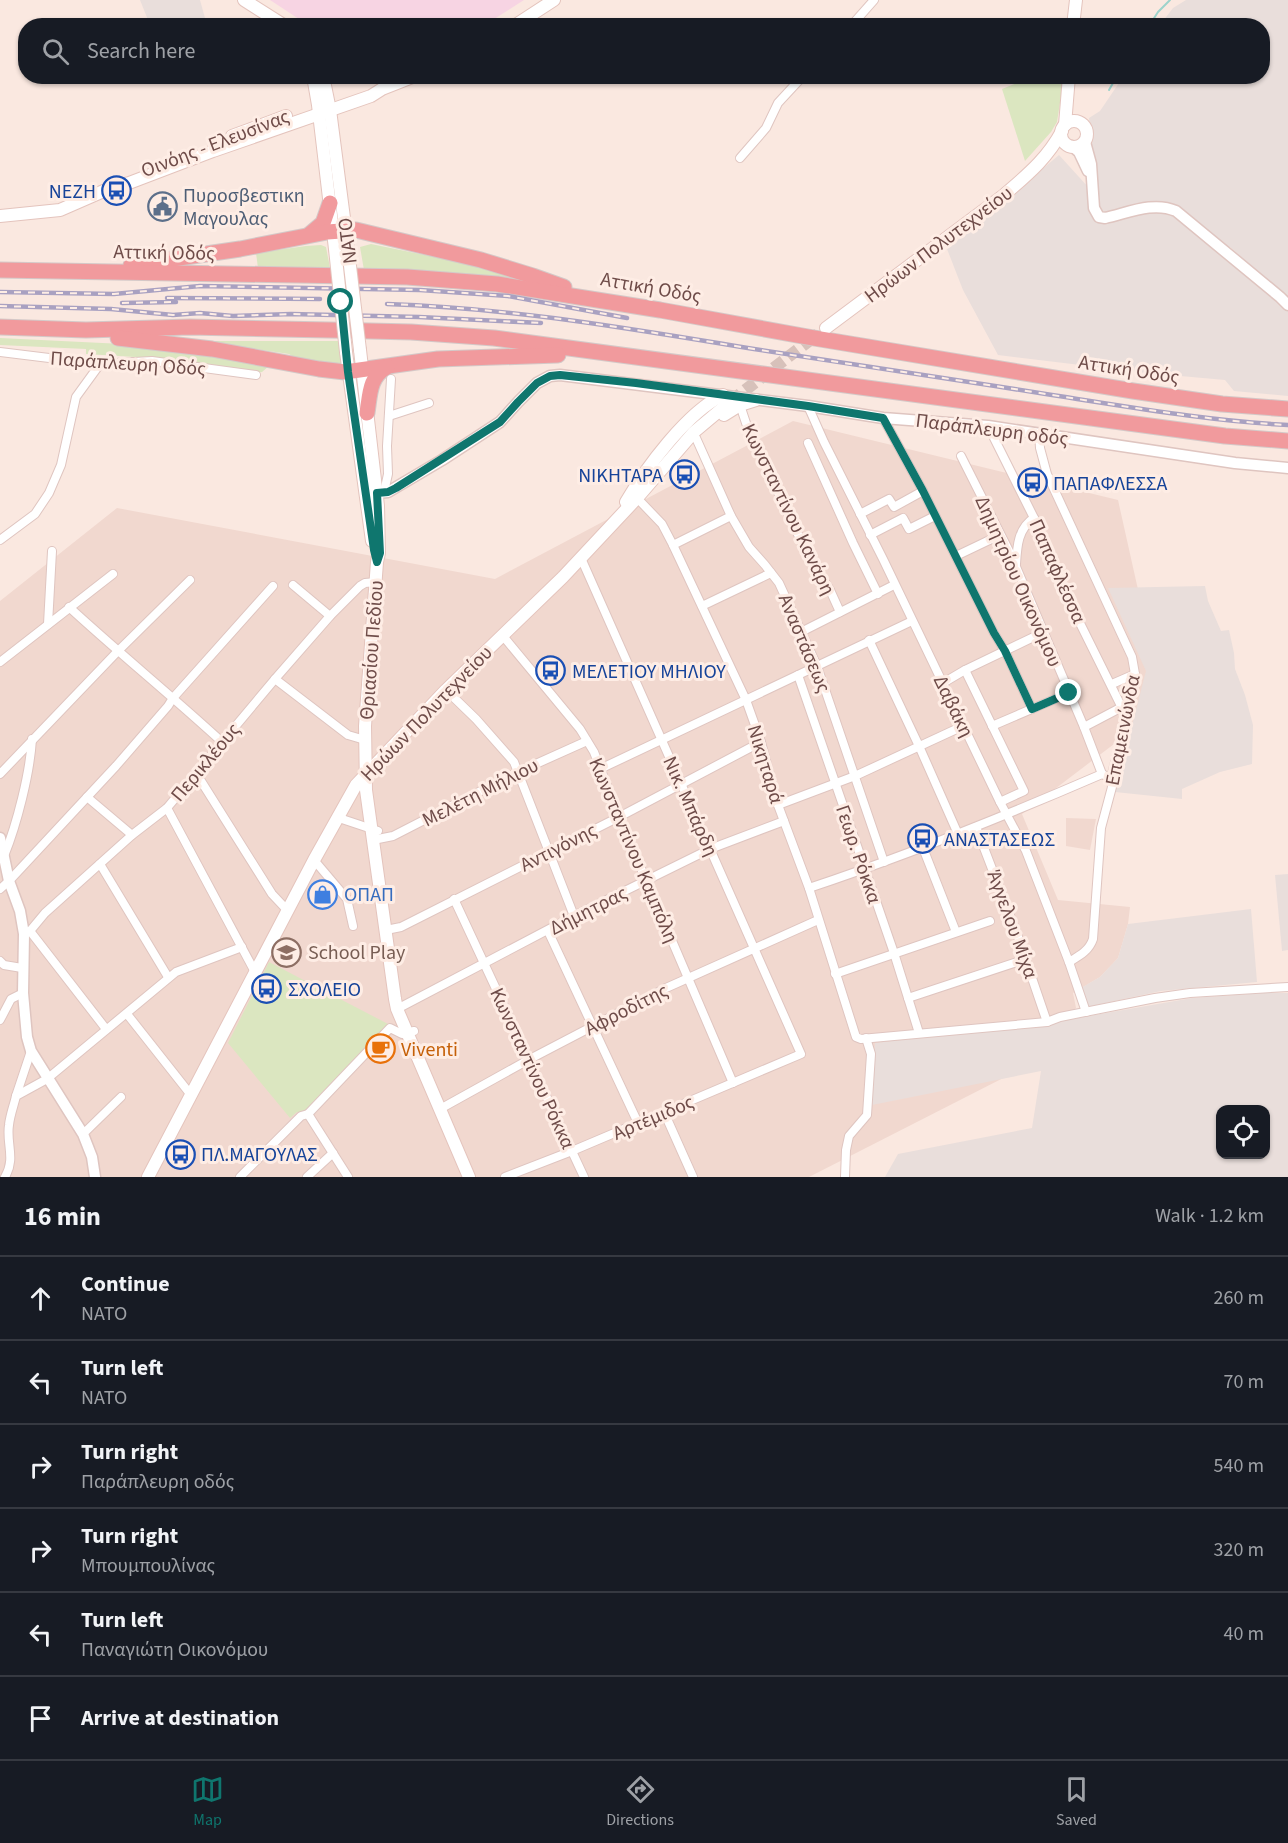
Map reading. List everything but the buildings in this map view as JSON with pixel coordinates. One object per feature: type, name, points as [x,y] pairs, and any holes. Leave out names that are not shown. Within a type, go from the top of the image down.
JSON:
[{"type":"highway","points":[[306,236],[323,223],[330,203]]},
{"type":"highway","points":[[41,271],[177,259],[306,236],[340,231],[360,231],[481,260],[562,286],[576,296]]},
{"type":"highway","name":"Αττική Οδός","points":[[0,270],[407,277],[497,284],[1122,389],[1222,404],[1288,409]]},
{"type":"highway","points":[[0,327],[86,330],[190,327],[411,332],[494,338],[1225,436],[1288,441]]},
{"type":"highway","points":[[86,330],[105,337],[212,349],[319,369],[389,373],[412,362],[468,357],[547,354],[599,358],[634,357]]},
{"type":"highway","points":[[367,413],[371,382],[380,370],[389,373]]},
{"type":"main road","points":[[244,0],[272,18]]},
{"type":"main road","points":[[526,18],[554,0]]},
{"type":"main road","points":[[1074,18],[1076,0]]},
{"type":"main road","name":"ΝΑΤΟ","points":[[316,84],[324,107],[322,134],[330,203],[348,249],[360,350],[355,371],[377,562]]},
{"type":"main road","name":"ΝΑΤΟ","points":[[323,84],[324,107],[340,231],[335,249],[346,352],[355,371],[367,413],[380,493],[380,553],[377,562]]},
{"type":"main road","points":[[324,107],[368,90],[382,89],[395,84]]},
{"type":"main road","name":"Ηρώων Πολυτεχνείου","points":[[1068,84],[1068,107],[1077,121]]},
{"type":"main road","name":"Ηρώων Πολυτεχνείου","points":[[826,328],[1004,195],[1047,156],[1063,128],[1068,91]]},
{"type":"main road","name":"Οινόης - Ελευσίνας","points":[[0,216],[60,210],[115,186],[129,183],[301,120],[324,107]]},
{"type":"main road","name":"Οινόης - Ελευσίνας","points":[[115,186],[127,177],[145,169],[255,127],[324,107]]},
{"type":"main road","points":[[301,120],[314,123],[322,134]]},
{"type":"main road","points":[[1070,121],[1077,121],[1086,127],[1087,136],[1085,142],[1077,147],[1070,146],[1062,138],[1063,128],[1070,121]]},
{"type":"main road","name":"Ηρώων Πολυτεχνείου","points":[[1047,156],[1070,146]]},
{"type":"main road","points":[[705,392],[708,397],[705,407]]},
{"type":"main road","points":[[637,498],[653,490],[678,463],[696,438],[718,419],[731,400]]},
{"type":"main road","points":[[618,517],[649,466],[705,407],[731,400],[756,400]]},
{"type":"main road","name":"Ηρώων Πολυτεχνείου","points":[[148,1177],[353,790],[446,690],[581,558],[694,432],[731,400]]},
{"type":"main road","name":"Θριασίου Πεδίου","points":[[377,562],[365,740],[366,775],[372,787],[375,835],[400,1008],[469,1177]]},
{"type":"main road","name":"Θριασίου Πεδίου","points":[[442,1107],[476,1177]]},
{"type":"street","points":[[858,18],[874,0]]},
{"type":"street","points":[[740,158],[766,128],[778,103],[796,84]]},
{"type":"street","points":[[1085,142],[1089,154],[1094,207],[1099,217],[1105,218],[1144,208],[1176,211],[1288,305]]},
{"type":"street","points":[[1070,146],[1078,152],[1091,179]]},
{"type":"street","name":"Παράπλευρη Οδός","points":[[0,352],[100,364],[152,361],[256,375]]},
{"type":"street","points":[[0,540],[35,514],[49,494],[61,465],[76,397],[100,364]]},
{"type":"street","points":[[380,493],[388,474],[389,373]]},
{"type":"street","name":"Παράπλευρη οδός","points":[[380,493],[396,488],[500,422],[530,390],[544,378],[550,376],[578,377],[705,392],[731,400],[756,400],[808,406],[883,418],[988,426],[1235,463],[1288,468]]},
{"type":"street","name":"Κωνσταντίνου Κανάρη","points":[[731,400],[747,426],[810,559],[830,590],[840,612]]},
{"type":"street","points":[[389,416],[429,403]]},
{"type":"street","name":"Δαβάκη","points":[[808,406],[1006,815],[1026,851],[1086,1012]]},
{"type":"street","points":[[883,418],[1005,651],[1032,709]]},
{"type":"street","name":"Παπαφλέσσα","points":[[988,426],[1034,518],[1069,601],[1127,716]]},
{"type":"street","name":"Επαμεινώνδα","points":[[1039,433],[1040,448],[1047,474],[1132,657],[1135,674],[1112,787],[1101,828],[1093,939],[1086,951],[1069,962]]},
{"type":"street","name":"Αναστάσεως","points":[[696,438],[730,516],[749,547],[779,583],[817,666],[884,862]]},
{"type":"street","points":[[808,443],[878,594]]},
{"type":"street","name":"Δημητρίου Οικονόμου","points":[[961,456],[1011,555],[1102,774]]},
{"type":"street","points":[[860,514],[889,498],[894,507],[923,491]]},
{"type":"street","name":"Νικηταρά","points":[[637,498],[662,524],[673,544],[746,700],[761,742],[777,805],[808,888],[852,1030],[856,1037],[867,1038]]},
{"type":"street","points":[[673,544],[730,516]]},
{"type":"street","points":[[870,535],[903,518],[909,530],[935,516]]},
{"type":"street","points":[[1016,570],[1020,534],[1030,519],[1034,518]]},
{"type":"street","points":[[956,556],[1000,535]]},
{"type":"street","points":[[48,624],[52,550]]},
{"type":"street","name":"Νικ. Μπάρδη","points":[[581,558],[801,1054]]},
{"type":"street","points":[[702,606],[771,573]]},
{"type":"street","points":[[0,662],[113,574]]},
{"type":"street","points":[[0,774],[190,580]]},
{"type":"street","name":"Περικλέους","points":[[27,933],[45,912],[132,835],[167,808],[330,616],[360,586],[376,582]]},
{"type":"street","points":[[0,889],[146,732],[273,585]]},
{"type":"street","points":[[293,585],[330,616]]},
{"type":"street","points":[[801,632],[894,585]]},
{"type":"street","points":[[69,608],[222,742]]},
{"type":"street","points":[[600,769],[912,621]]},
{"type":"street","points":[[942,683],[1044,632]]},
{"type":"street","name":"Κωνσταντίνου Καμπόλη","points":[[503,636],[580,729],[594,752],[619,817],[733,1083]]},
{"type":"street","points":[[869,640],[920,746],[958,834]]},
{"type":"street","points":[[965,670],[1024,790],[1000,802]]},
{"type":"street","points":[[1112,684],[1135,674]]},
{"type":"street","name":"Γεωρ. Ρόκκα","points":[[798,675],[894,953],[919,1033]]},
{"type":"street","points":[[275,679],[348,735],[365,740]]},
{"type":"street","points":[[446,690],[476,719],[514,762],[574,916]]},
{"type":"street","points":[[992,726],[1069,693]]},
{"type":"street","points":[[1084,727],[1122,707]]},
{"type":"street","points":[[777,805],[855,776],[963,726]]},
{"type":"street","points":[[3,856],[17,813],[33,739]]},
{"type":"street","name":"Μελέτη Μήλιου","points":[[375,835],[393,836],[518,772],[587,741]]},
{"type":"street","name":"Αντιγόνης","points":[[389,929],[400,927],[619,817],[761,742]]},
{"type":"street","points":[[196,773],[272,894],[288,911]]},
{"type":"street","points":[[808,888],[923,848],[1102,774],[1112,778]]},
{"type":"street","points":[[87,797],[132,835]]},
{"type":"street","points":[[167,808],[255,972]]},
{"type":"street","points":[[339,818],[375,835]]},
{"type":"street","name":"Δήμητρας","points":[[400,1008],[483,962],[710,849],[784,821]]},
{"type":"street","name":"Άγγελου Μίχα","points":[[976,827],[1026,959],[1047,1022]]},
{"type":"street","points":[[0,838],[9,881],[27,933],[106,1029]]},
{"type":"street","points":[[923,848],[956,932]]},
{"type":"street","points":[[314,860],[347,899],[353,926]]},
{"type":"street","points":[[100,864],[168,976]]},
{"type":"street","name":"Κωνσταντίνου Ρόκκα","points":[[454,899],[584,1177]]},
{"type":"street","name":"Αφροδίτης","points":[[442,1107],[688,978],[818,920]]},
{"type":"street","points":[[835,974],[990,921]]},
{"type":"street","points":[[549,931],[638,1123]]},
{"type":"street","points":[[27,933],[22,968],[27,1037],[31,1051],[47,1079],[83,1134],[92,1157],[95,1177]]},
{"type":"street","points":[[16,1096],[47,1079],[127,1014],[168,976],[242,947]]},
{"type":"street","points":[[908,998],[1026,959]]},
{"type":"street","points":[[0,961],[4,965],[22,968]]},
{"type":"street","points":[[845,1177],[849,1136],[867,1115],[871,1054],[867,1038],[1047,1022],[1155,998],[1190,993],[1288,987]]},
{"type":"street","points":[[0,1020],[11,999],[23,993]]},
{"type":"street","points":[[127,1014],[191,1095]]},
{"type":"street","points":[[240,1177],[300,1116],[308,1114],[390,1028],[402,1034],[411,1033]]},
{"type":"street","points":[[5,1177],[11,1157],[8,1126],[31,1051]]},
{"type":"street","name":"Αρτέμιδος","points":[[505,1177],[801,1054]]},
{"type":"street","points":[[83,1134],[121,1097]]},
{"type":"street","points":[[664,1112],[693,1177]]},
{"type":"street","points":[[308,1114],[348,1177]]},
{"type":"street","points":[[307,1177],[333,1153]]},
{"type":"shaded area","points":[[140,0],[200,0],[205,18],[147,18]]},
{"type":"shaded area","points":[[270,0],[524,0],[496,18],[297,18]]},
{"type":"shaded area","points":[[1186,0],[1288,0],[1288,298],[1230,247],[1226,248],[1177,205],[1142,204],[1109,213],[1102,211],[1098,206],[1089,118],[1100,111],[1118,84],[1270,84],[1270,18],[1165,18],[1173,8]]},
{"type":"shaded area","points":[[1059,155],[1089,188],[1094,216],[1165,211],[1176,215],[1284,306],[1288,311],[1288,396],[1234,391],[1225,380],[998,355],[963,290],[947,249]]},
{"type":"shaded area","points":[[793,421],[1118,500],[1164,706],[1022,814],[1058,900],[1130,907],[1128,924],[1118,958],[1100,977],[1073,993],[1076,1008],[1015,1072],[809,1177],[0,1177],[0,601],[117,508],[495,579]]},
{"type":"shaded area","points":[[1205,586],[1208,601],[1221,631],[1229,630],[1235,669],[1253,725],[1252,764],[1220,772],[1182,789],[1182,799],[1115,792],[1146,671],[1108,588]]},
{"type":"shaded area","points":[[1066,818],[1096,819],[1090,850],[1066,846]]},
{"type":"shaded area","points":[[1288,874],[1288,950],[1282,951],[1275,875]]},
{"type":"shaded area","points":[[1251,909],[1257,982],[1161,991],[1087,1007],[1081,988],[1100,977],[1118,958],[1128,924]]},
{"type":"shaded area","points":[[1288,993],[1288,1177],[885,1177],[898,1154],[1032,1128],[1041,1071],[872,1105],[875,1043],[1043,1024],[1192,998]]},
{"type":"green space","points":[[1014,84],[1063,84],[1057,122],[1025,161],[1002,89]]},
{"type":"green space","points":[[371,244],[459,262],[512,276],[511,280],[364,270],[360,247]]},
{"type":"green space","points":[[321,245],[326,247],[330,268],[258,268],[256,253]]},
{"type":"green space","points":[[0,338],[123,344],[186,351],[269,366],[262,372],[255,373],[168,359],[86,354],[86,349],[0,345]]},
{"type":"green space","points":[[215,341],[339,341],[341,364],[298,360],[289,354],[214,343]]},
{"type":"green space","points":[[269,962],[390,1025],[304,1112],[297,1112],[290,1118],[228,1043]]},
{"type":"waterway","points":[[1154,18],[1170,0]]},
{"type":"waterway","points":[[1109,90],[1112,84]]},
{"type":"tunnel","points":[[731,401],[818,334]]},
{"type":"railway","points":[[0,292],[114,294],[200,286],[420,290],[508,296],[627,318]]},
{"type":"railway","points":[[167,298],[320,299]]},
{"type":"railway","points":[[122,303],[176,302]]},
{"type":"railway","points":[[387,304],[434,306],[572,320],[1140,409],[1288,425]]},
{"type":"railway","points":[[0,306],[111,309],[173,315],[291,314],[541,323]]},
{"type":"place","name":"ΝΕΖΗ","points":[[117,191]]},
{"type":"place","name":"Πυροσβεστικη Μαγουλας","points":[[162,206]]},
{"type":"place","name":"ΝΙΚΗΤΑΡΑ","points":[[684,475]]},
{"type":"place","name":"ΠΑΠΑΦΛΕΣΣΑ","points":[[1032,483]]},
{"type":"place","name":"ΜΕΛΕΤΙΟΥ ΜΗΛΙΟΥ","points":[[551,671]]},
{"type":"place","name":"ΑΝΑΣΤΑΣΕΩΣ","points":[[923,839]]},
{"type":"place","name":"ΟΠΑΠ","points":[[323,894]]},
{"type":"place","name":"School Play","points":[[287,952]]},
{"type":"place","name":"ΣΧΟΛΕΙΟ","points":[[267,989]]},
{"type":"place","name":"Viventi","points":[[380,1049]]},
{"type":"place","name":"ΠΛ.ΜΑΓΟΥΛΑΣ","points":[[180,1154]]},
{"type":"route","points":[[341,302],[358,447],[377,562],[380,553],[377,493],[388,492],[396,488],[500,422],[537,383],[550,376],[560,375],[636,383],[883,418],[1005,651],[1032,709],[1069,693]]}]
